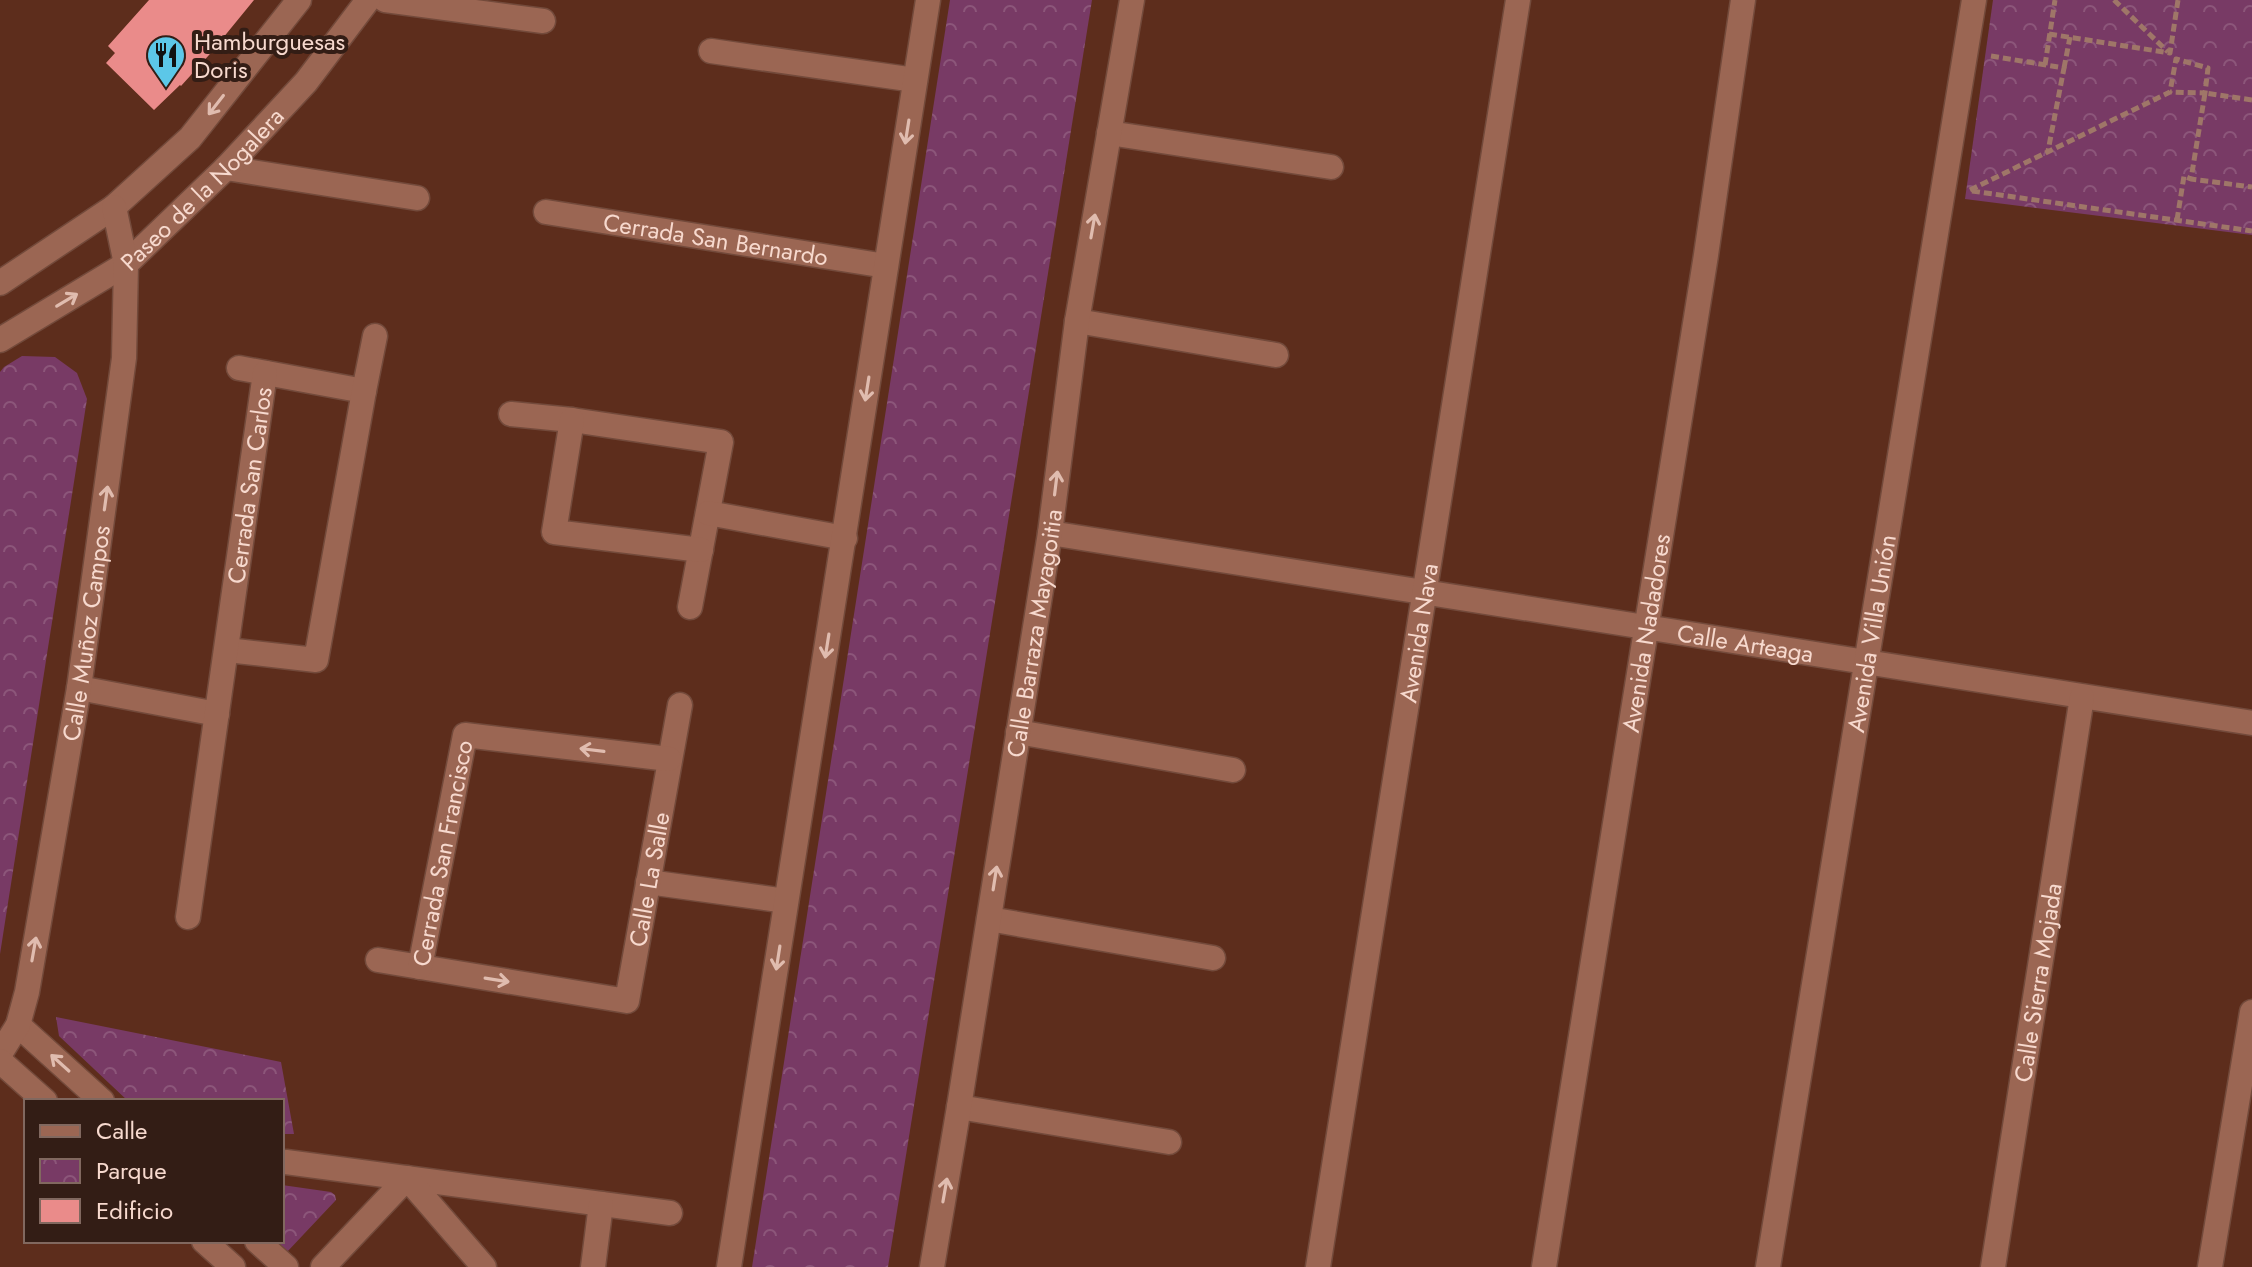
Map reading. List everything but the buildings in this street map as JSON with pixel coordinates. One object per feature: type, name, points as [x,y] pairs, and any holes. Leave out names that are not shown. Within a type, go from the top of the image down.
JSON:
[{"type":"street","name":"Paseo de la Nogalera","points":[[0,283],[114,207],[190,138],[299,0]]},
{"type":"street","name":"Paseo de la Nogalera","points":[[0,340],[126,264],[226,168],[306,82],[368,0]]},
{"type":"street","points":[[385,0],[543,21]]},
{"type":"street","points":[[729,1267],[928,0]]},
{"type":"street","name":"Calle Barraza Mayagoitia","points":[[932,1267],[1050,533],[1077,321],[1132,0]]},
{"type":"street","name":"Avenida Nava","points":[[1318,1267],[1518,0]]},
{"type":"street","name":"Avenida Nadadores","points":[[1544,1267],[1706,255],[1743,0]]},
{"type":"street","name":"Avenida Villa Unión","points":[[1768,1267],[1974,0]]},
{"type":"street","points":[[711,51],[915,80]]},
{"type":"street","points":[[1109,133],[1331,167]]},
{"type":"street","points":[[226,168],[417,198]]},
{"type":"street","name":"Calle Muñoz Campos","points":[[0,1054],[27,992],[79,688],[124,358],[126,264],[114,207]]},
{"type":"street","name":"Cerrada San Bernardo","points":[[546,212],[886,266]]},
{"type":"street","points":[[1077,321],[1276,355]]},
{"type":"street","points":[[227,650],[316,660],[375,336]]},
{"type":"street","points":[[239,368],[265,373]]},
{"type":"street","name":"Cerrada San Carlos","points":[[188,917],[265,373],[364,391]]},
{"type":"street","points":[[511,414],[721,442],[690,607]]},
{"type":"street","points":[[572,420],[554,532],[701,550]]},
{"type":"street","points":[[708,513],[845,538]]},
{"type":"street","name":"Calle Arteaga","points":[[1050,533],[2252,723]]},
{"type":"street","points":[[79,688],[217,714]]},
{"type":"street","name":"Calle Sierra Mojada","points":[[1993,1267],[2082,697]]},
{"type":"street","name":"Calle La Salle","points":[[627,1001],[680,705]]},
{"type":"street","points":[[1018,732],[1233,770]]},
{"type":"street","name":"Cerrada San Francisco","points":[[627,1001],[420,967],[465,735],[669,759]]},
{"type":"street","points":[[648,882],[786,901]]},
{"type":"street","points":[[989,919],[1213,958]]},
{"type":"street","points":[[378,960],[420,967]]},
{"type":"street","points":[[2210,1267],[2252,1012]]},
{"type":"street","points":[[9,1028],[99,1099]]},
{"type":"street","points":[[0,1061],[43,1099]]},
{"type":"street","points":[[959,1107],[1169,1142]]},
{"type":"street","points":[[286,1162],[670,1213]]},
{"type":"street","points":[[323,1267],[407,1178]]},
{"type":"street","points":[[407,1178],[484,1267]]},
{"type":"street","points":[[593,1267],[601,1204]]},
{"type":"street","points":[[206,1243],[233,1267]]},
{"type":"street","points":[[259,1243],[286,1267]]},
{"type":"path","points":[[2045,65],[2055,0]]},
{"type":"path","points":[[2114,0],[2176,59],[2208,68],[2191,179]]},
{"type":"path","points":[[2170,53],[2178,0]]},
{"type":"path","points":[[2049,34],[2170,53]]},
{"type":"path","points":[[2048,152],[2070,37]]},
{"type":"path","points":[[1991,42],[1989,56],[2064,68]]},
{"type":"path","points":[[2170,92],[2176,59]]},
{"type":"path","points":[[1969,191],[2170,92],[2205,93],[2252,100]]},
{"type":"path","points":[[1969,191],[1972,176]]},
{"type":"path","points":[[2177,220],[2184,176],[2252,187]]},
{"type":"path","points":[[1969,191],[2252,231]]},
{"type":"green space","points":[[950,0],[1092,0],[888,1267],[752,1267]]},
{"type":"green space","points":[[1993,0],[2252,0],[2252,235],[1965,199]]},
{"type":"green space","points":[[22,356],[55,357],[77,373],[87,399],[0,954],[0,372]]},
{"type":"green space","points":[[56,1017],[281,1062],[294,1134],[284,1134],[284,1099],[126,1099],[59,1036]]},
{"type":"green space","points":[[284,1185],[335,1195],[336,1200],[287,1252],[278,1243],[284,1243]]},
{"type":"place","name":"Hamburguesas Doris","points":[[166,89]]}]
